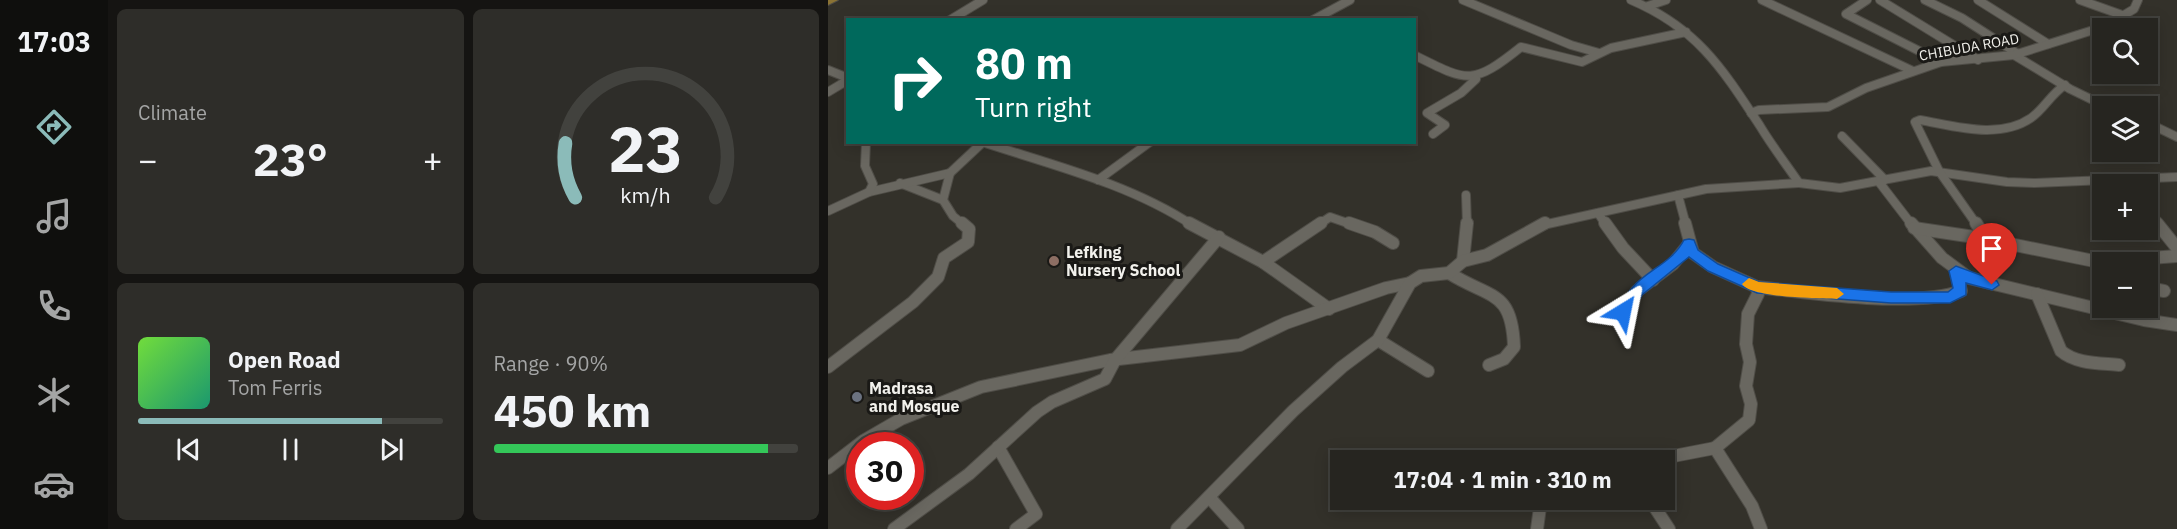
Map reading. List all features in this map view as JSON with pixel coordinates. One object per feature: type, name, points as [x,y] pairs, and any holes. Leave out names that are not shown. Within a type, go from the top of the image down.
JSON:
[{"type":"main road","points":[[828,2],[833,0]]},
{"type":"street","points":[[953,18],[983,0]]},
{"type":"street","points":[[1320,18],[1331,15],[1350,0]]},
{"type":"street","points":[[1463,0],[1571,45],[1599,53]]},
{"type":"street","points":[[1631,0],[1648,6],[1686,32],[1721,64],[1799,183]]},
{"type":"street","points":[[1648,6],[1666,0]]},
{"type":"street","points":[[1762,0],[1912,71]]},
{"type":"street","points":[[1880,0],[1978,60]]},
{"type":"street","points":[[1925,0],[1962,18],[2078,94],[2092,100]]},
{"type":"street","points":[[1978,0],[2048,44]]},
{"type":"street","points":[[2080,0],[2122,15]]},
{"type":"street","name":"CHIBUDA ROAD","points":[[1751,113],[1759,110],[1828,107],[1866,88],[1941,62],[1978,60],[2016,54],[2098,30],[2134,9],[2138,0]]},
{"type":"street","points":[[1859,1],[1846,14],[1941,62]]},
{"type":"street","points":[[1433,134],[1445,126],[1427,113],[1461,93],[1476,79],[1497,68],[1521,47],[1582,62],[1599,53],[1686,32]]},
{"type":"street","points":[[1416,56],[1461,77],[1476,79]]},
{"type":"street","points":[[828,70],[846,78]]},
{"type":"street","points":[[828,92],[846,80]]},
{"type":"street","points":[[1986,239],[1939,171],[1917,130],[1916,120],[1993,128],[2020,124],[2032,118],[2056,90],[2065,85]]},
{"type":"street","points":[[2158,128],[2177,137]]},
{"type":"street","points":[[1842,136],[1882,181],[1914,228],[1956,271],[1978,282],[2177,325]]},
{"type":"street","points":[[866,144],[865,166],[873,184],[869,192]]},
{"type":"street","points":[[828,211],[869,192],[950,173],[981,144]]},
{"type":"street","points":[[985,144],[1098,180],[1174,213],[1195,228],[1219,237],[1263,262],[1329,309]]},
{"type":"street","points":[[1098,180],[1147,144]]},
{"type":"street","points":[[1449,273],[1463,261],[1487,255],[1546,223],[1706,189],[1799,183],[1840,188],[1882,181],[1916,172],[1939,171],[2007,182],[2092,181]]},
{"type":"street","points":[[943,200],[950,173]]},
{"type":"street","points":[[2158,178],[2177,177]]},
{"type":"street","points":[[828,367],[913,302],[938,277],[944,258],[968,243],[969,229],[953,216],[943,200],[900,183]]},
{"type":"street","points":[[1463,261],[1467,232],[1466,195]]},
{"type":"street","points":[[1678,195],[1693,253],[1713,267],[1757,287],[1891,298],[1950,297],[1961,291],[1956,271]]},
{"type":"street","points":[[1598,213],[1623,248],[1653,280]]},
{"type":"street","points":[[1263,262],[1330,217],[1375,232],[1393,243]]},
{"type":"street","points":[[2158,224],[2177,248]]},
{"type":"street","points":[[1914,228],[1986,239],[2099,262],[2177,256]]},
{"type":"street","points":[[894,529],[969,474],[1029,418],[1052,402],[1105,379],[1115,360],[1219,237]]},
{"type":"street","points":[[1623,312],[1637,291],[1685,252],[1689,244]]},
{"type":"street","points":[[2083,260],[2092,264]]},
{"type":"street","points":[[828,468],[878,430],[941,400],[1027,375],[1115,360],[1248,343],[1297,319],[1329,309],[1385,286],[1410,283],[1421,276],[1449,273],[1500,298],[1510,310],[1514,347],[1504,359],[1489,365]]},
{"type":"street","points":[[1177,529],[1293,411],[1342,367],[1378,340],[1410,283]]},
{"type":"street","points":[[1675,456],[1715,448],[1749,420],[1751,404],[1746,386],[1750,362],[1746,344],[1748,314],[1758,294],[1757,287]]},
{"type":"street","points":[[2158,290],[2164,291]]},
{"type":"street","points":[[2037,294],[2061,351],[2068,357],[2119,365]]},
{"type":"street","points":[[1378,340],[1428,371]]},
{"type":"street","points":[[998,447],[1007,467],[1036,514],[1016,529]]},
{"type":"street","points":[[1715,448],[1752,506],[1761,529]]},
{"type":"street","points":[[1209,498],[1238,529]]},
{"type":"street","points":[[1537,529],[1540,510]]},
{"type":"street","points":[[1657,510],[1669,529]]},
{"type":"slow traffic","points":[[1749,284],[1774,289],[1837,294]]},
{"type":"place","name":"Lefking Nursery School","points":[[1054,261]]},
{"type":"place","name":"Madrasa and Mosque","points":[[857,397]]},
{"type":"route","points":[[1623,312],[1637,291],[1658,277],[1685,252],[1689,244],[1693,253],[1713,267],[1757,287],[1891,298],[1950,297],[1961,291],[1956,271],[1978,282],[1992,285]]}]
